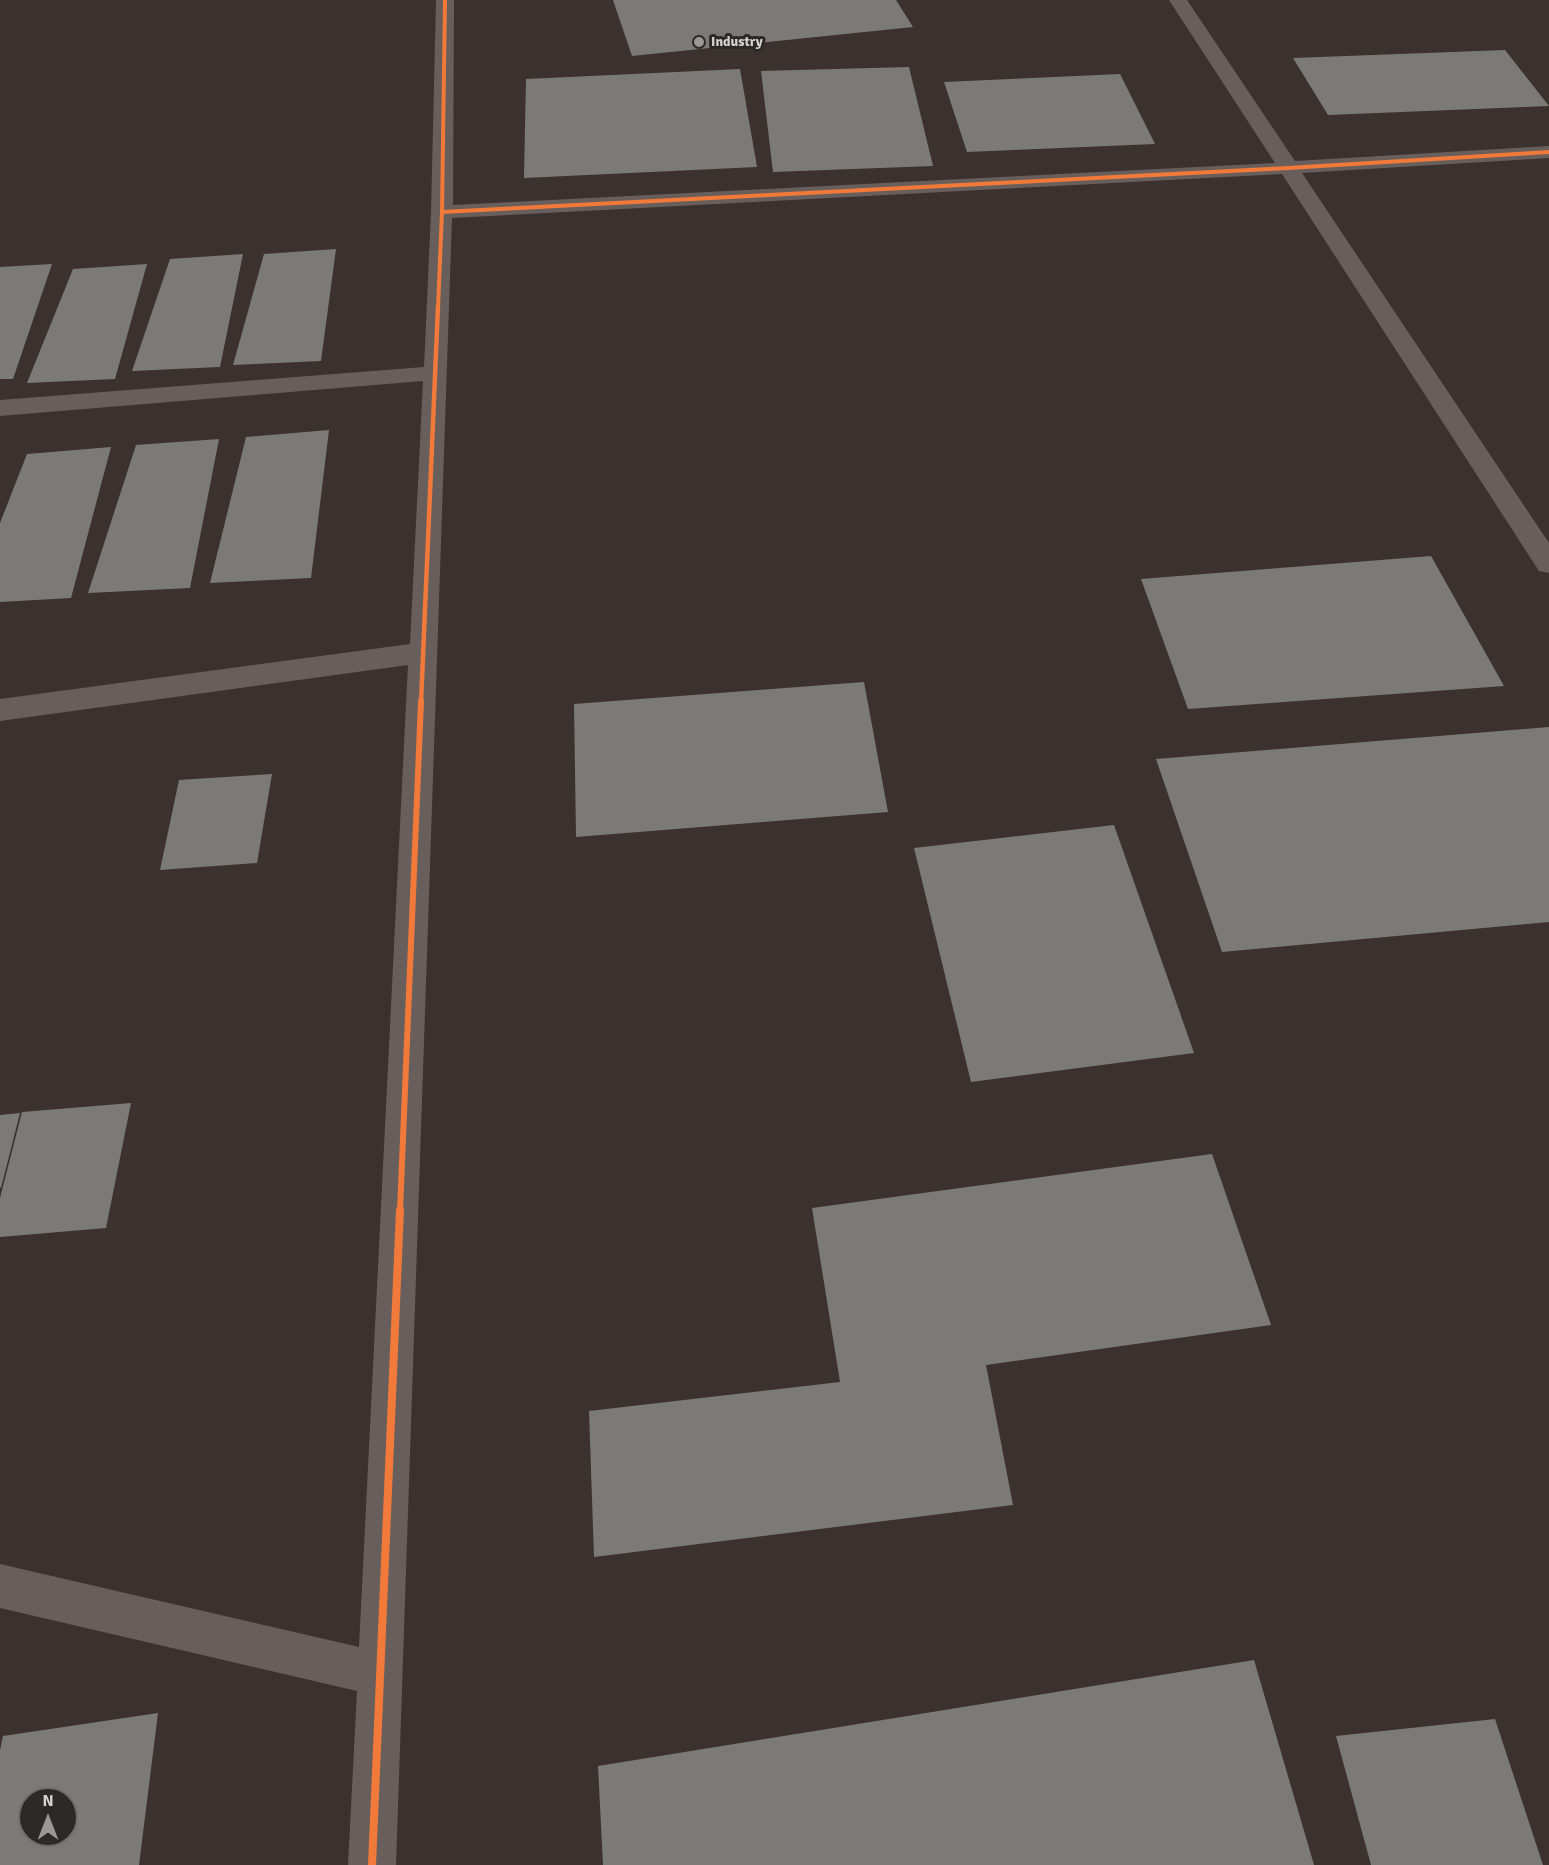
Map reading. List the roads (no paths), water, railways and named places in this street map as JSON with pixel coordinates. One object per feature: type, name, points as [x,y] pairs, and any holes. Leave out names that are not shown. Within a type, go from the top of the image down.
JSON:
[{"type":"street","points":[[372,1865],[442,212],[445,0]]},
{"type":"street","points":[[1178,0],[1549,564]]},
{"type":"street","points":[[442,212],[1288,168],[1549,152]]},
{"type":"street","points":[[0,408],[435,374]]},
{"type":"street","points":[[0,710],[423,653]]},
{"type":"street","points":[[0,1586],[380,1674]]},
{"type":"place","name":"Industry","points":[[699,42]]}]
